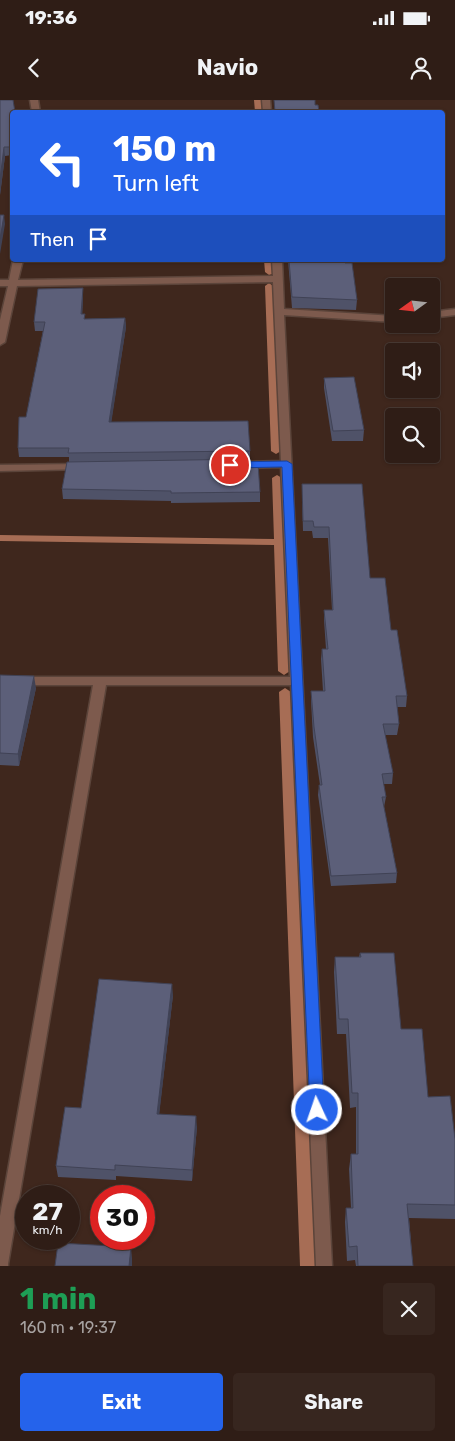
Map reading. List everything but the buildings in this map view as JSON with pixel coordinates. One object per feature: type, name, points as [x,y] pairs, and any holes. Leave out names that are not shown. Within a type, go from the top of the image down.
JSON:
[{"type":"street","points":[[0,342],[18,262]]},
{"type":"street","points":[[277,262],[324,1266]]},
{"type":"street","points":[[0,283],[278,279]]},
{"type":"street","points":[[440,306],[455,304]]},
{"type":"street","points":[[280,312],[385,318]]},
{"type":"street","points":[[440,314],[455,312]]},
{"type":"street","points":[[228,465],[287,464]]},
{"type":"street","points":[[0,468],[89,467]]},
{"type":"street","points":[[0,1264],[100,681]]},
{"type":"street","points":[[0,682],[297,681]]},
{"type":"waterway","points":[[258,100],[259,110]]},
{"type":"waterway","points":[[268,262],[269,272]]},
{"type":"waterway","points":[[269,286],[276,451]]},
{"type":"waterway","points":[[277,478],[279,542]]},
{"type":"waterway","points":[[0,538],[279,542]]},
{"type":"waterway","points":[[279,542],[284,671]]},
{"type":"waterway","points":[[285,692],[308,1266]]},
{"type":"route","points":[[230,465],[287,464],[317,1110]]}]
